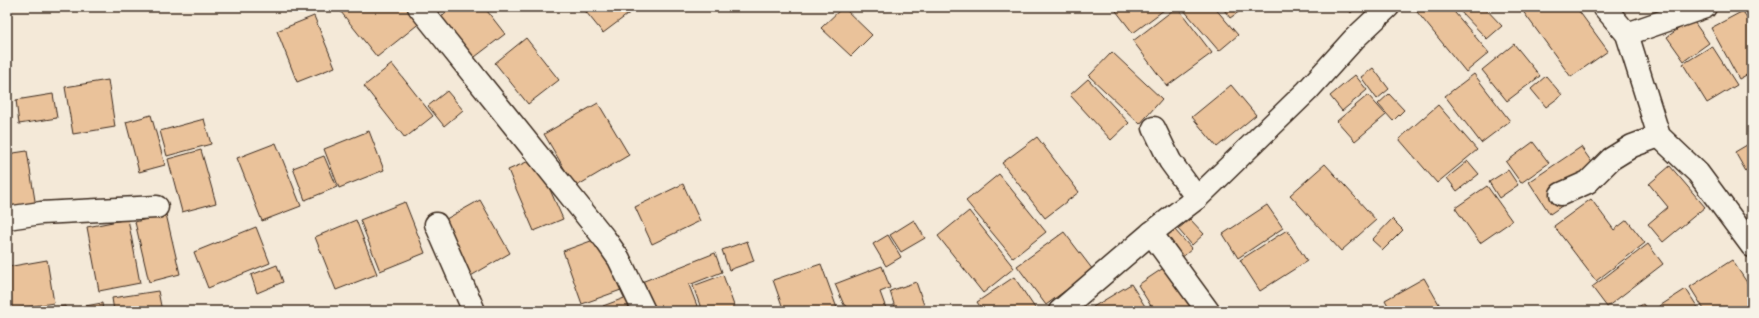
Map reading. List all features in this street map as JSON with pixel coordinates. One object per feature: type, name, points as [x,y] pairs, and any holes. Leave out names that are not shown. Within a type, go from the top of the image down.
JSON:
[{"type":"street","points":[[419,7],[605,238],[619,259],[644,311]]},
{"type":"street","points":[[1060,311],[1151,234],[1197,198],[1307,91],[1354,39],[1388,7]]},
{"type":"street","points":[[1604,7],[1627,34],[1660,136],[1698,173],[1752,246]]},
{"type":"street","points":[[1627,34],[1705,7]]},
{"type":"street","points":[[1154,128],[1170,161],[1197,198]]},
{"type":"street","points":[[1561,194],[1588,182],[1611,159],[1632,146],[1660,136]]},
{"type":"street","points":[[7,218],[41,213],[157,207]]},
{"type":"street","points":[[436,224],[474,311]]},
{"type":"street","points":[[1151,234],[1208,311]]},
{"type":"building","points":[[337,7],[408,7],[421,22],[377,57]]},
{"type":"building","points":[[453,7],[484,7],[505,34],[471,60],[439,18]]},
{"type":"building","points":[[582,7],[627,7],[631,12],[603,33]]},
{"type":"building","points":[[843,7],[872,35],[851,56],[821,28]]},
{"type":"building","points":[[1113,7],[1168,7],[1133,33]]},
{"type":"building","points":[[1177,7],[1212,53],[1167,86],[1133,41]]},
{"type":"building","points":[[1185,7],[1214,7],[1238,35],[1219,51],[1183,9]]},
{"type":"building","points":[[1222,7],[1246,7],[1230,18]]},
{"type":"building","points":[[1345,7],[1356,7],[1351,13]]},
{"type":"building","points":[[1413,7],[1450,7],[1489,53],[1466,72]]},
{"type":"building","points":[[1456,7],[1484,7],[1502,26],[1487,39]]},
{"type":"building","points":[[1527,7],[1576,7],[1608,51],[1571,77],[1522,10]]},
{"type":"building","points":[[1743,11],[1752,28],[1752,72],[1739,79],[1711,28]]},
{"type":"building","points":[[314,16],[335,67],[297,82],[277,31]]},
{"type":"building","points":[[1692,19],[1709,43],[1684,61],[1667,37]]},
{"type":"building","points":[[526,38],[559,80],[528,104],[495,63]]},
{"type":"building","points":[[1514,44],[1540,76],[1507,101],[1482,70]]},
{"type":"building","points":[[1712,46],[1737,85],[1707,103],[1683,64]]},
{"type":"building","points":[[1112,52],[1162,99],[1140,124],[1089,76]]},
{"type":"building","points":[[392,64],[433,116],[405,138],[364,86]]},
{"type":"building","points":[[1373,68],[1389,89],[1377,99],[1361,77]]},
{"type":"building","points":[[1474,74],[1510,121],[1481,143],[1445,96]]},
{"type":"building","points":[[1355,75],[1367,90],[1342,111],[1330,96]]},
{"type":"building","points":[[1546,76],[1562,95],[1546,107],[1531,89]]},
{"type":"building","points":[[1088,79],[1129,123],[1111,140],[1070,95]]},
{"type":"building","points":[[108,80],[115,127],[73,134],[65,87]]},
{"type":"building","points":[[1231,85],[1256,115],[1217,147],[1192,117]]},
{"type":"building","points":[[447,91],[463,110],[444,126],[428,106]]},
{"type":"building","points":[[53,94],[57,118],[19,124],[16,100]]},
{"type":"building","points":[[1389,94],[1404,110],[1393,121],[1378,104]]},
{"type":"building","points":[[1368,95],[1386,115],[1355,141],[1337,121]]},
{"type":"building","points":[[598,103],[629,155],[575,187],[544,134]]},
{"type":"building","points":[[1438,105],[1477,150],[1437,183],[1399,139]]},
{"type":"building","points":[[151,115],[165,165],[139,172],[126,122]]},
{"type":"building","points":[[204,119],[211,144],[167,156],[160,131]]},
{"type":"building","points":[[369,131],[384,170],[339,188],[324,149]]},
{"type":"building","points":[[1037,137],[1079,192],[1045,218],[1002,163]]},
{"type":"building","points":[[1533,142],[1549,163],[1521,183],[1506,162]]},
{"type":"building","points":[[1752,142],[1752,182],[1735,152]]},
{"type":"building","points":[[276,143],[301,206],[262,221],[237,158]]},
{"type":"building","points":[[1581,147],[1603,178],[1550,214],[1529,182]]},
{"type":"building","points":[[201,150],[216,203],[182,212],[168,159]]},
{"type":"building","points":[[27,151],[37,213],[7,218],[7,154]]},
{"type":"building","points":[[324,156],[337,187],[305,200],[293,168]]},
{"type":"building","points":[[536,158],[563,219],[534,231],[508,170]]},
{"type":"building","points":[[1468,161],[1479,174],[1457,191],[1447,178]]},
{"type":"building","points":[[1325,164],[1376,220],[1341,251],[1290,195]]},
{"type":"building","points":[[1670,166],[1705,207],[1663,242],[1648,224],[1668,207],[1649,184]]},
{"type":"building","points":[[1508,170],[1518,185],[1499,198],[1489,182]]},
{"type":"building","points":[[999,174],[1046,232],[1013,258],[966,201]]},
{"type":"building","points":[[683,184],[700,221],[652,244],[635,207]]},
{"type":"building","points":[[1487,186],[1512,221],[1480,243],[1455,208]]},
{"type":"building","points":[[1591,199],[1614,230],[1627,220],[1645,243],[1596,281],[1554,226]]},
{"type":"building","points":[[480,200],[510,253],[469,277],[439,223]]},
{"type":"building","points":[[405,202],[425,253],[380,271],[360,220]]},
{"type":"building","points":[[1267,205],[1283,228],[1238,258],[1223,234]]},
{"type":"building","points":[[969,211],[1014,268],[983,293],[938,236]]},
{"type":"building","points":[[166,214],[180,274],[149,282],[135,222]]},
{"type":"building","points":[[128,219],[140,283],[99,291],[87,227]]},
{"type":"building","points":[[1190,219],[1204,234],[1192,245],[1178,229]]},
{"type":"building","points":[[1392,219],[1403,230],[1383,250],[1372,240]]},
{"type":"building","points":[[356,220],[377,274],[336,290],[315,237]]},
{"type":"building","points":[[914,220],[925,238],[901,252],[890,235]]},
{"type":"building","points":[[256,227],[270,263],[208,288],[194,252]]},
{"type":"building","points":[[1174,229],[1192,249],[1180,259],[1162,239]]},
{"type":"building","points":[[1287,230],[1307,261],[1260,291],[1240,260]]},
{"type":"building","points":[[1064,232],[1093,270],[1046,305],[1017,266]]},
{"type":"building","points":[[888,235],[901,257],[886,266],[873,244]]},
{"type":"building","points":[[602,237],[621,290],[582,304],[563,251]]},
{"type":"building","points":[[747,241],[754,261],[729,270],[722,250]]},
{"type":"building","points":[[1648,244],[1663,264],[1607,307],[1592,287]]},
{"type":"building","points":[[715,253],[722,272],[689,285],[699,311],[650,311],[639,283]]},
{"type":"building","points":[[47,260],[54,303],[7,310],[7,267]]},
{"type":"building","points":[[1732,260],[1752,290],[1752,311],[1705,311],[1690,287]]},
{"type":"building","points":[[821,264],[838,311],[784,311],[773,280]]},
{"type":"building","points":[[277,265],[283,282],[257,293],[251,275]]},
{"type":"building","points":[[882,266],[890,288],[880,292],[887,311],[849,311],[846,305],[844,305],[835,284]]},
{"type":"building","points":[[1165,267],[1193,311],[1154,311],[1138,285]]},
{"type":"building","points":[[723,275],[736,311],[702,311],[693,286]]},
{"type":"building","points":[[1014,277],[1037,311],[983,311],[977,302]]},
{"type":"building","points":[[1424,278],[1443,311],[1391,311],[1385,300]]},
{"type":"building","points":[[916,282],[926,311],[896,311],[890,291]]},
{"type":"building","points":[[1131,284],[1148,311],[1096,311],[1093,307]]},
{"type":"building","points":[[1686,289],[1700,311],[1657,311],[1655,309]]},
{"type":"building","points":[[158,291],[162,311],[114,311],[112,298]]},
{"type":"building","points":[[635,294],[641,311],[605,311],[603,306]]},
{"type":"building","points":[[102,303],[103,311],[69,311],[69,309]]},
{"type":"building","points":[[1643,304],[1648,311],[1632,311]]},
{"type":"building","points":[[65,306],[66,311],[35,311]]}]
